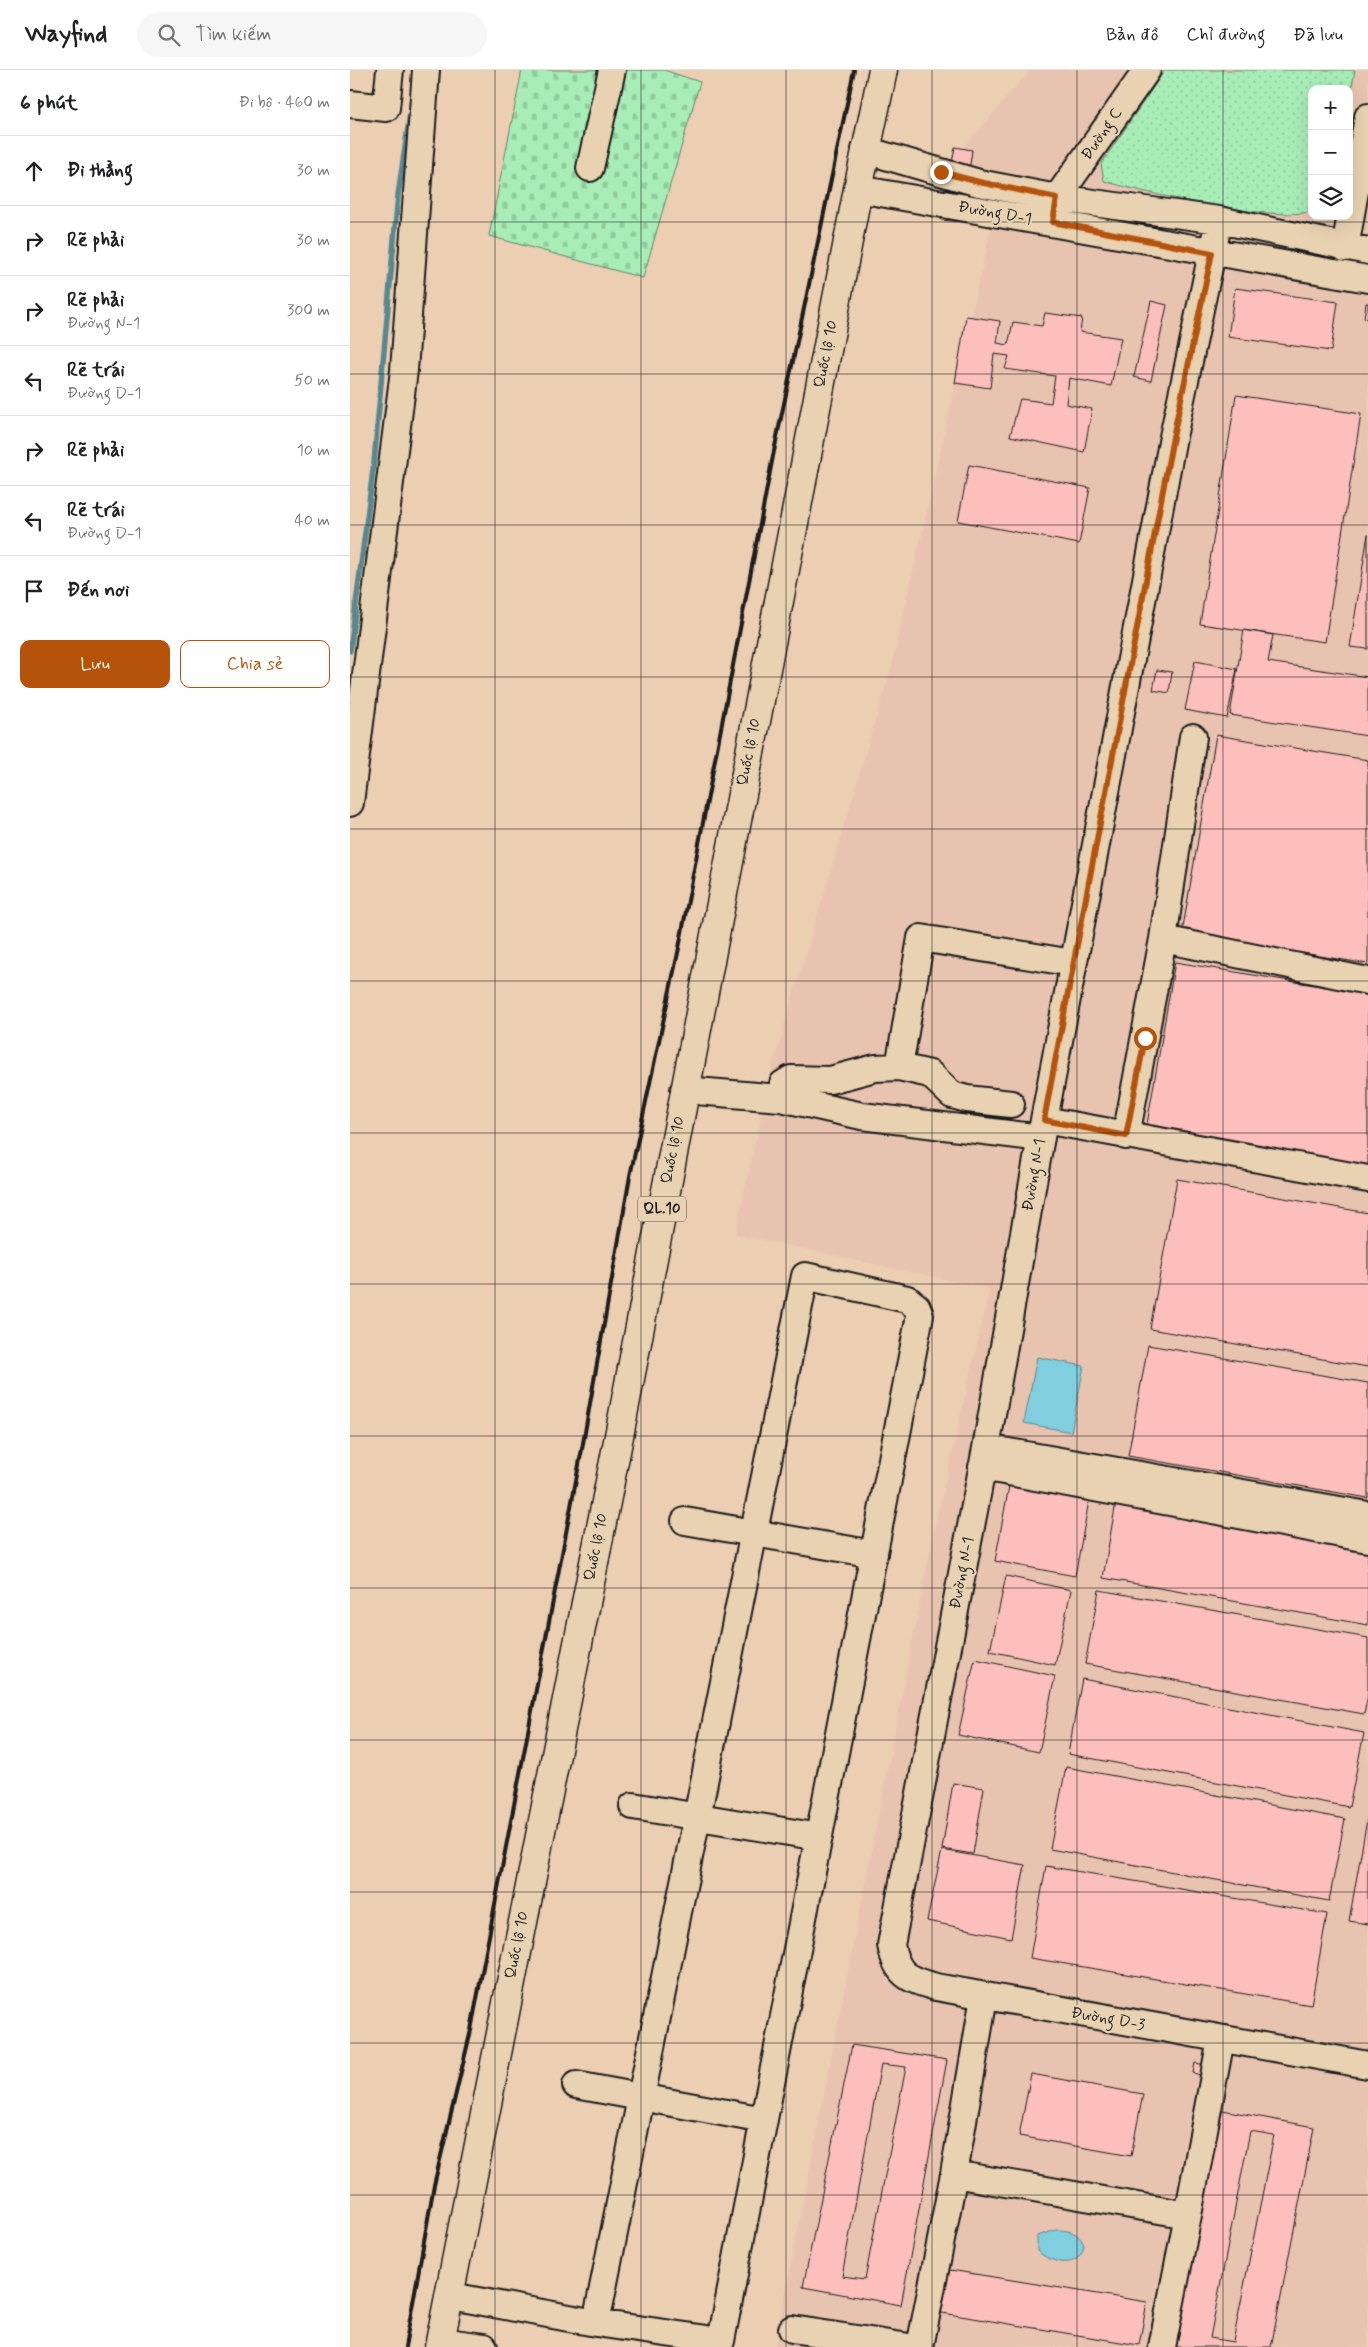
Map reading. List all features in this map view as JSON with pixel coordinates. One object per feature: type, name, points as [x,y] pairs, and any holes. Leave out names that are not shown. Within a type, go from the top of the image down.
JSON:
[{"type":"highway","name":"Quốc lộ 10","points":[[440,2344],[451,2296],[501,2026],[619,1436],[684,1090],[882,70]]},
{"type":"street","points":[[350,104],[386,108],[390,70]]},
{"type":"street","points":[[350,803],[404,370],[426,70]]},
{"type":"street","points":[[590,168],[612,70]]},
{"type":"street","name":"Đường C","points":[[1055,210],[1147,70]]},
{"type":"street","points":[[1357,250],[1368,117]]},
{"type":"street","name":"Đường D-1","points":[[865,150],[979,182],[1055,210],[1212,253],[1368,279]]},
{"type":"street","name":"Đường D-1","points":[[858,190],[1055,210],[1219,220],[1357,250]]},
{"type":"street","name":"Đường N-1","points":[[895,1924],[984,1458],[1073,963],[1173,437],[1219,220]]},
{"type":"street","points":[[1126,1136],[1163,940],[1193,737]]},
{"type":"street","points":[[899,1067],[921,938],[1073,963]]},
{"type":"street","points":[[1163,940],[1368,981]]},
{"type":"street","points":[[781,1098],[783,1084],[791,1080],[830,1080],[875,1068],[899,1067],[930,1074],[952,1095],[967,1099],[1011,1104]]},
{"type":"street","points":[[684,1090],[781,1098],[862,1116],[1126,1136],[1368,1179]]},
{"type":"street","points":[[451,2296],[596,2324],[721,2341],[874,1554],[919,1310],[913,1302],[907,1299],[805,1276],[596,2324]]},
{"type":"street","points":[[984,1458],[1368,1515]]},
{"type":"street","points":[[984,1458],[1368,1539]]},
{"type":"street","points":[[685,1521],[874,1554]]},
{"type":"street","points":[[633,1806],[819,1837]]},
{"type":"street","name":"Đường D-3","points":[[895,1924],[891,1945],[894,1960],[905,1976],[936,1987],[1368,2065]]},
{"type":"street","points":[[920,2347],[954,2174],[984,1997]]},
{"type":"street","points":[[1162,2347],[1221,2039]]},
{"type":"street","points":[[576,2085],[764,2120]]},
{"type":"street","points":[[954,2174],[1188,2215]]},
{"type":"street","points":[[792,2329],[910,2347]]},
{"type":"street","points":[[440,2344],[484,2347]]},
{"type":"shaded area","points":[[1031,70],[1368,70],[1368,2347],[775,2347],[932,1540],[990,1289],[735,1234],[773,1064],[892,665],[991,228],[964,159],[963,148]]},
{"type":"green space","points":[[522,70],[664,70],[700,82],[643,278],[489,236]]},
{"type":"green space","points":[[1165,70],[1355,70],[1352,85],[1308,85],[1308,212],[1294,214],[1270,213],[1178,199],[1104,181],[1101,164]]},
{"type":"water","points":[[1037,1357],[1084,1366],[1071,1432],[1024,1423]]},
{"type":"water","points":[[1056,2230],[1069,2231],[1080,2238],[1084,2246],[1077,2259],[1071,2262],[1057,2261],[1043,2256],[1037,2251],[1037,2236]]},
{"type":"building","points":[[955,147],[972,150],[962,222],[941,220]]},
{"type":"building","points":[[1235,288],[1338,302],[1331,351],[1228,337]]},
{"type":"building","points":[[1151,301],[1167,305],[1151,381],[1134,377]]},
{"type":"building","points":[[1366,303],[1368,303],[1368,319],[1364,318]]},
{"type":"building","points":[[1045,313],[1082,318],[1080,332],[1121,338],[1111,386],[1069,378],[1066,404],[1092,409],[1084,452],[1010,436],[1020,399],[1051,403],[1055,376],[1005,369],[1009,356],[994,354],[990,388],[955,383],[966,316],[1000,321],[997,343],[1008,345],[1013,322],[1042,326]]},
{"type":"building","points":[[1236,395],[1361,414],[1325,642],[1200,624]]},
{"type":"building","points":[[969,465],[1090,488],[1079,544],[958,521]]},
{"type":"building","points":[[1368,534],[1368,649],[1350,647]]},
{"type":"building","points":[[1244,630],[1273,635],[1268,662],[1368,677],[1368,736],[1230,715]]},
{"type":"building","points":[[1195,661],[1237,669],[1227,718],[1185,710]]},
{"type":"building","points":[[1157,670],[1172,672],[1169,693],[1153,690]]},
{"type":"building","points":[[1216,735],[1368,760],[1368,964],[1182,933]]},
{"type":"building","points":[[1175,962],[1368,994],[1368,1168],[1146,1130]]},
{"type":"building","points":[[1177,1179],[1368,1213],[1368,1367],[1150,1329]]},
{"type":"building","points":[[1148,1345],[1368,1383],[1368,1498],[1128,1456]]},
{"type":"building","points":[[1009,1486],[1089,1501],[1075,1576],[995,1561]]},
{"type":"building","points":[[1116,1502],[1368,1546],[1368,1625],[1103,1578]]},
{"type":"building","points":[[1006,1576],[1071,1590],[1055,1665],[990,1651]]},
{"type":"building","points":[[1099,1590],[1368,1638],[1368,1695],[1364,1714],[1085,1664]]},
{"type":"building","points":[[975,1659],[1055,1676],[1039,1752],[958,1735]]},
{"type":"building","points":[[1082,1679],[1364,1733],[1349,1807],[1068,1754]]},
{"type":"building","points":[[1066,1767],[1345,1819],[1329,1901],[1050,1849]]},
{"type":"building","points":[[953,1783],[984,1788],[973,1854],[942,1849]]},
{"type":"building","points":[[1368,1814],[1368,1924],[1349,1921]]},
{"type":"building","points":[[942,1850],[1025,1865],[1011,1938],[927,1921]]},
{"type":"building","points":[[1046,1866],[1327,1914],[1311,2005],[1030,1958]]},
{"type":"building","points":[[852,2045],[947,2060],[901,2305],[803,2287]],"holes":[[[881,2064],[906,2067],[865,2279],[842,2276]]]},
{"type":"building","points":[[1195,2063],[1211,2066],[1208,2077],[1193,2073]]},
{"type":"building","points":[[1031,2074],[1143,2094],[1131,2156],[1019,2136]]},
{"type":"building","points":[[1217,2109],[1314,2127],[1271,2347],[1171,2347]],"holes":[[[1250,2131],[1274,2135],[1233,2342],[1210,2338]]]},
{"type":"building","points":[[938,2268],[1147,2302],[1139,2345],[930,2311]]},
{"type":"waterway","points":[[350,651],[374,462],[398,195],[410,114]]},
{"type":"railway","points":[[405,2347],[434,2185],[471,2030],[582,1449],[630,1176],[679,948],[773,456],[854,70]]},
{"type":"route","points":[[941,172],[1057,198],[1053,222],[1212,253],[1173,437],[1044,1120],[1126,1136],[1145,1038]]}]
